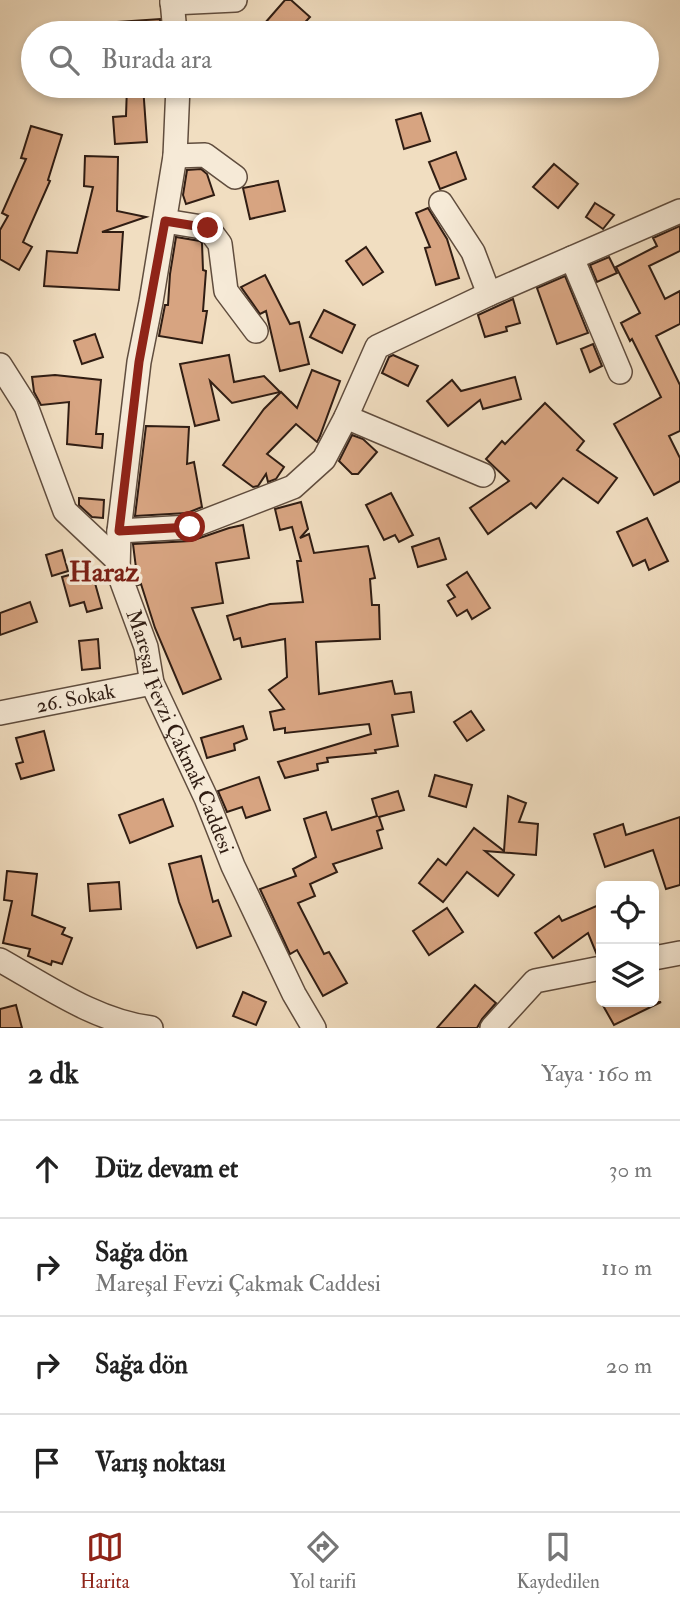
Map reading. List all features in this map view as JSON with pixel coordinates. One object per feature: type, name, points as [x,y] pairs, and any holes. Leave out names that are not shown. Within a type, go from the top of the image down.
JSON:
[{"type":"street","points":[[174,21],[172,2],[235,0]]},
{"type":"street","name":"Mareşal Fevzi Çakmak Caddesi","points":[[177,98],[175,156],[139,362],[119,531],[118,571],[146,647],[152,683],[206,798],[233,866],[314,1028]]},
{"type":"street","points":[[175,156],[205,155],[234,177]]},
{"type":"street","points":[[441,203],[473,252],[489,294]]},
{"type":"street","points":[[119,531],[190,527],[293,487],[324,459],[377,347],[489,294],[680,211]]},
{"type":"street","points":[[165,221],[208,228],[220,244],[226,291],[256,331]]},
{"type":"street","points":[[572,258],[620,372]]},
{"type":"street","points":[[3,376],[26,407],[65,511],[117,561]]},
{"type":"street","points":[[346,417],[483,475]]},
{"type":"street","name":"26. Sokak","points":[[0,713],[152,683]]},
{"type":"street","points":[[659,957],[680,953]]},
{"type":"street","points":[[0,960],[105,1018],[151,1028]]},
{"type":"street","points":[[492,1028],[535,981],[596,969]]},
{"type":"building","points":[[285,0],[291,0],[310,17],[306,21],[267,21]]},
{"type":"building","points":[[127,98],[144,98],[147,142],[115,144],[113,117],[126,116]]},
{"type":"building","points":[[421,113],[430,141],[404,149],[396,120]]},
{"type":"building","points":[[31,126],[62,135],[48,180],[50,181],[23,242],[32,247],[19,270],[0,259],[0,230],[8,216],[2,213],[26,159],[21,158]]},
{"type":"building","points":[[456,152],[466,179],[440,189],[429,162]]},
{"type":"building","points":[[85,156],[118,157],[117,211],[146,217],[102,232],[123,232],[119,290],[44,286],[47,251],[77,253],[93,187],[84,186]]},
{"type":"building","points":[[554,164],[578,184],[558,208],[533,187]]},
{"type":"building","points":[[201,169],[207,174],[214,195],[186,204],[183,195],[187,170]]},
{"type":"building","points":[[278,181],[285,211],[250,219],[243,188]]},
{"type":"building","points":[[595,203],[614,215],[603,229],[586,217]]},
{"type":"building","points":[[428,208],[447,239],[459,278],[436,285],[425,248],[430,247],[416,213]]},
{"type":"building","points":[[680,226],[680,251],[649,266],[665,299],[680,291],[680,324],[656,336],[680,385],[680,431],[669,436],[680,458],[680,481],[654,495],[614,424],[661,397],[621,323],[640,313],[616,267],[657,246],[653,238]]},
{"type":"building","points":[[176,237],[202,243],[203,270],[206,271],[203,311],[207,311],[202,343],[159,336],[165,305],[168,305]]},
{"type":"building","points":[[366,247],[383,272],[363,285],[346,261]]},
{"type":"building","points":[[609,257],[617,273],[597,282],[590,265]]},
{"type":"building","points":[[265,275],[290,324],[299,322],[309,364],[280,371],[266,311],[260,314],[241,287]]},
{"type":"building","points":[[565,276],[588,333],[557,344],[537,288]]},
{"type":"building","points":[[513,299],[520,323],[506,327],[507,331],[485,337],[478,315]]},
{"type":"building","points":[[324,310],[355,325],[342,353],[310,337]]},
{"type":"building","points":[[95,334],[103,357],[82,364],[74,341]]},
{"type":"building","points":[[593,344],[602,366],[590,372],[581,349]]},
{"type":"building","points":[[229,355],[234,382],[264,376],[280,392],[232,403],[210,381],[219,420],[195,426],[180,364]]},
{"type":"building","points":[[393,355],[418,366],[408,386],[382,373],[389,357]]},
{"type":"building","points":[[312,370],[340,381],[317,442],[296,424],[267,454],[284,467],[276,479],[268,482],[266,474],[258,486],[253,487],[223,465],[264,409],[281,392],[297,408]]},
{"type":"building","points":[[55,375],[101,380],[96,434],[103,434],[102,448],[67,444],[69,402],[41,405],[34,392],[32,377]]},
{"type":"building","points":[[515,377],[521,399],[483,409],[480,400],[448,426],[427,401],[452,380],[461,391]]},
{"type":"building","points":[[545,403],[584,441],[577,450],[617,478],[598,503],[563,478],[536,508],[531,503],[488,534],[470,508],[509,481],[486,459],[502,441],[505,444]]},
{"type":"building","points":[[146,426],[189,427],[187,464],[194,462],[202,507],[187,513],[135,516]]},
{"type":"building","points":[[352,435],[363,439],[377,452],[358,474],[352,474],[339,461]]},
{"type":"building","points":[[391,493],[413,535],[399,542],[395,535],[384,540],[366,505]]},
{"type":"building","points":[[79,498],[104,500],[103,518],[92,517],[79,505]]},
{"type":"building","points":[[301,502],[308,529],[300,538],[309,534],[314,553],[368,546],[375,578],[370,579],[372,605],[379,605],[380,639],[316,642],[319,694],[392,681],[395,694],[411,692],[414,712],[392,715],[398,746],[375,750],[376,753],[327,758],[328,762],[317,764],[318,770],[285,778],[278,762],[371,734],[369,724],[285,733],[285,728],[274,730],[270,712],[284,709],[269,690],[287,677],[285,639],[242,647],[240,638],[234,640],[227,616],[270,604],[303,602],[297,561],[301,561],[292,527],[280,530],[275,509]]},
{"type":"building","points":[[647,518],[668,561],[649,570],[645,560],[633,566],[617,532]]},
{"type":"building","points":[[243,525],[249,558],[216,563],[223,603],[192,608],[221,679],[183,694],[155,628],[141,584],[138,585],[132,569],[136,568],[133,544],[191,541]]},
{"type":"building","points":[[439,538],[446,559],[418,567],[412,547]]},
{"type":"building","points":[[62,550],[68,571],[52,576],[46,555]]},
{"type":"building","points":[[91,569],[102,608],[87,612],[84,602],[70,606],[62,577]]},
{"type":"building","points":[[467,572],[490,608],[472,619],[467,610],[457,616],[448,601],[455,597],[447,585]]},
{"type":"building","points":[[30,602],[37,622],[0,635],[0,613]]},
{"type":"building","points":[[98,639],[100,668],[82,670],[79,641]]},
{"type":"building","points":[[471,711],[484,730],[467,741],[454,722]]},
{"type":"building","points":[[243,726],[247,739],[234,744],[235,750],[207,758],[201,738]]},
{"type":"building","points":[[44,731],[54,770],[21,779],[16,764],[23,762],[16,738]]},
{"type":"building","points":[[435,775],[472,785],[466,807],[429,796]]},
{"type":"building","points":[[259,777],[270,810],[246,818],[242,807],[227,812],[218,791]]},
{"type":"building","points":[[398,791],[404,810],[379,817],[383,829],[377,831],[382,848],[333,864],[337,872],[310,884],[315,896],[298,903],[324,954],[329,952],[347,983],[323,996],[297,950],[290,954],[260,889],[296,876],[293,869],[316,857],[304,819],[326,812],[332,830],[377,816],[372,799]]},
{"type":"building","points":[[508,796],[526,803],[519,822],[538,824],[536,855],[485,851],[514,875],[498,896],[467,872],[443,902],[419,883],[438,859],[446,865],[474,828],[504,851]]},
{"type":"building","points":[[163,799],[173,826],[130,843],[119,815]]},
{"type":"building","points":[[680,817],[680,885],[666,889],[653,850],[605,867],[594,834],[623,824],[626,835]]},
{"type":"building","points":[[201,856],[213,902],[218,900],[231,936],[197,948],[179,902],[169,864]]},
{"type":"building","points":[[7,871],[37,874],[32,915],[65,928],[62,934],[72,938],[62,964],[52,961],[51,965],[28,956],[30,949],[3,943],[12,901],[4,900]]},
{"type":"building","points":[[119,882],[121,909],[90,911],[88,884]]},
{"type":"building","points":[[596,906],[596,953],[588,933],[553,958],[535,933],[559,916],[562,921]]},
{"type":"building","points":[[447,908],[463,932],[429,955],[413,931]]},
{"type":"building","points":[[475,985],[496,1003],[477,1028],[437,1028]]},
{"type":"building","points":[[243,992],[266,1002],[256,1025],[233,1016]]},
{"type":"building","points":[[16,1005],[22,1028],[0,1028],[0,1009]]},
{"type":"building","points":[[604,1007],[651,1007],[614,1025]]},
{"type":"district","name":"Haraz","points":[[104,572]]},
{"type":"route","points":[[190,527],[119,531],[139,362],[165,221],[208,228]]}]
